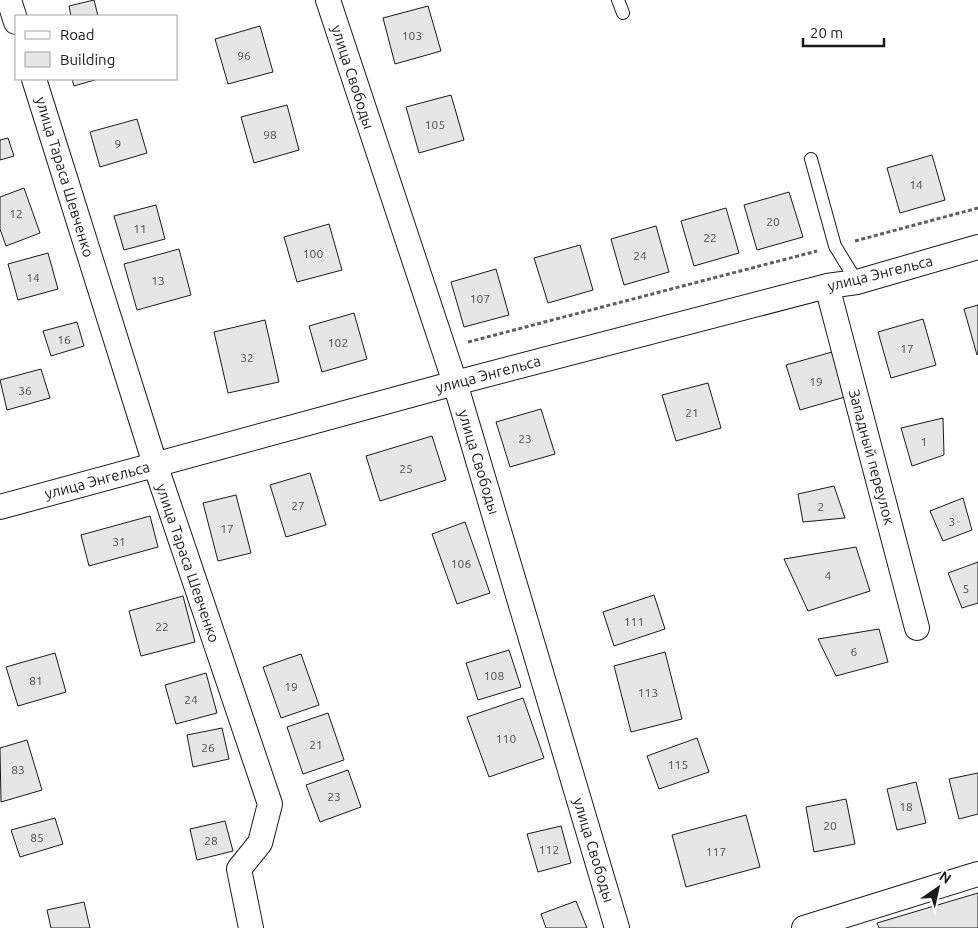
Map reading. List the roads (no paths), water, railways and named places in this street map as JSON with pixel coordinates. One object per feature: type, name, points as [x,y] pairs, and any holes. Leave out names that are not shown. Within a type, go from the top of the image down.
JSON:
[{"type":"street","points":[[9,0],[15,19]]},
{"type":"street","name":"улица Свободы","points":[[328,0],[455,383],[618,928]]},
{"type":"street","name":"улица Тараса Шевченко","points":[[34,80],[155,464],[270,804],[260,843],[239,870],[251,928]]},
{"type":"street","name":"улица Энгельса","points":[[0,507],[455,383],[827,286],[857,282],[978,246]]},
{"type":"street","name":"Западный переулок","points":[[827,286],[917,628]]},
{"type":"street","points":[[804,928],[978,874]]},
{"type":"lane","points":[[618,0],[623,13]]},
{"type":"lane","points":[[811,159],[835,246],[857,282]]}]
